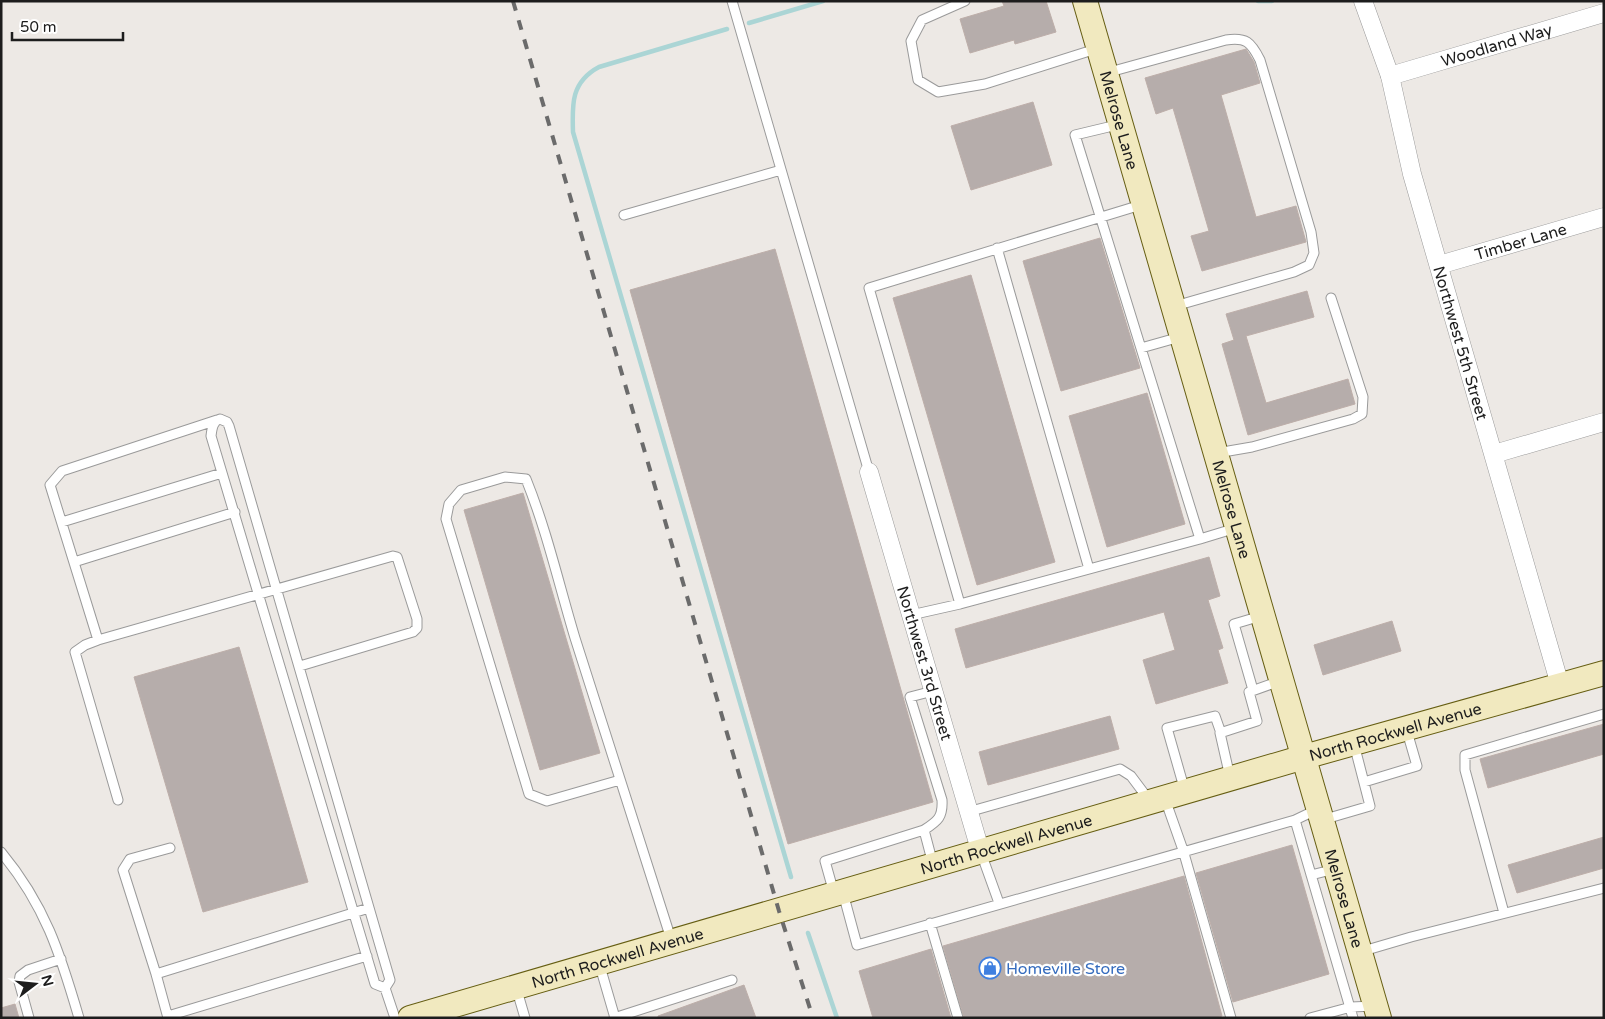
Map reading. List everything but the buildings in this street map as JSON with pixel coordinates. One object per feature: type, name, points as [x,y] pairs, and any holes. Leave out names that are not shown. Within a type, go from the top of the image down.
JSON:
[{"type":"main road","name":"Melrose Lane","points":[[1085,1],[1239,527],[1377,1012]]},
{"type":"main road","name":"North Rockwell Avenue","points":[[410,1018],[981,853],[1304,757],[1604,672]]},
{"type":"street","name":"Northwest 5th Street","points":[[1363,1],[1390,76],[1412,174],[1560,685]]},
{"type":"street","name":"Woodland Way","points":[[1390,76],[1604,13]]},
{"type":"street","name":"Timber Lane","points":[[1439,265],[1604,217]]},
{"type":"street","points":[[1494,454],[1604,422]]},
{"type":"street","name":"Northwest 3rd Street","points":[[869,472],[981,853]]},
{"type":"lane","points":[[732,1],[869,472]]},
{"type":"lane","points":[[965,1],[922,20],[911,41],[918,80],[938,92],[985,84],[1099,48]]},
{"type":"lane","points":[[1106,73],[1226,40],[1240,38],[1252,43],[1260,60],[1311,232],[1314,253],[1309,266],[1174,306]]},
{"type":"lane","points":[[1121,124],[1075,135],[1200,539]]},
{"type":"lane","points":[[624,216],[781,170]]},
{"type":"lane","points":[[960,604],[869,288],[1144,204]]},
{"type":"lane","points":[[997,248],[1089,569]]},
{"type":"lane","points":[[1217,453],[1282,439],[1353,419],[1362,414],[1363,397],[1331,298]]},
{"type":"lane","points":[[1141,348],[1183,336]]},
{"type":"lane","points":[[217,420],[212,427],[211,436],[222,473],[375,984],[385,988],[395,1018]]},
{"type":"lane","points":[[98,640],[50,485],[62,471],[217,420],[227,422],[300,666],[390,980],[385,988]]},
{"type":"lane","points":[[62,522],[222,473]]},
{"type":"lane","points":[[620,780],[547,801],[528,794],[446,519],[449,504],[461,490],[505,477],[526,479],[540,514],[575,636],[672,942]]},
{"type":"lane","points":[[74,562],[235,512]]},
{"type":"lane","points":[[911,615],[960,604],[1239,527]]},
{"type":"lane","points":[[118,800],[75,652],[85,645],[98,640],[393,556],[397,557],[417,619],[417,628],[413,632],[300,666]]},
{"type":"lane","points":[[1253,690],[1234,624],[1264,615]]},
{"type":"lane","points":[[1220,733],[1257,721],[1249,692],[1283,680]]},
{"type":"lane","points":[[933,691],[910,697],[942,800],[942,813],[938,821],[924,830],[825,860],[858,945],[1183,850],[1320,814],[1370,806],[1354,743]]},
{"type":"lane","points":[[1504,913],[1465,770],[1465,755],[1604,714]]},
{"type":"lane","points":[[1231,779],[1215,716],[1167,728],[1167,798],[1231,1018]]},
{"type":"lane","points":[[1364,782],[1417,766],[1406,728]]},
{"type":"lane","points":[[306,751],[322,746]]},
{"type":"lane","points":[[968,812],[1120,769],[1167,798]]},
{"type":"lane","points":[[1295,820],[1353,1018]]},
{"type":"lane","points":[[924,830],[934,866]]},
{"type":"lane","points":[[170,848],[130,859],[123,870],[168,1017],[367,956]]},
{"type":"lane","points":[[1,852],[34,896],[50,927],[79,1018]]},
{"type":"lane","points":[[981,853],[999,903]]},
{"type":"lane","points":[[1311,875],[1336,869]]},
{"type":"lane","points":[[1360,952],[1604,888]]},
{"type":"lane","points":[[156,974],[369,908]]},
{"type":"lane","points":[[930,923],[958,1018]]},
{"type":"lane","points":[[29,1018],[19,982],[20,976],[28,970],[61,959]]},
{"type":"lane","points":[[599,963],[614,1018],[732,980]]},
{"type":"lane","points":[[516,987],[525,1018]]},
{"type":"lane","points":[[1310,1018],[1350,1007],[1377,1012]]},
{"type":"waterway","points":[[749,23],[823,1]]},
{"type":"waterway","points":[[1258,1],[1272,1]]},
{"type":"waterway","points":[[727,29],[599,67],[590,73],[578,87],[575,95],[573,103],[573,132],[791,877]]},
{"type":"waterway","points":[[808,933],[837,1018]]},
{"type":"railway","points":[[513,1],[779,911],[813,1018]]},
{"type":"place","name":"Homeville Store","points":[[990,968]]}]
